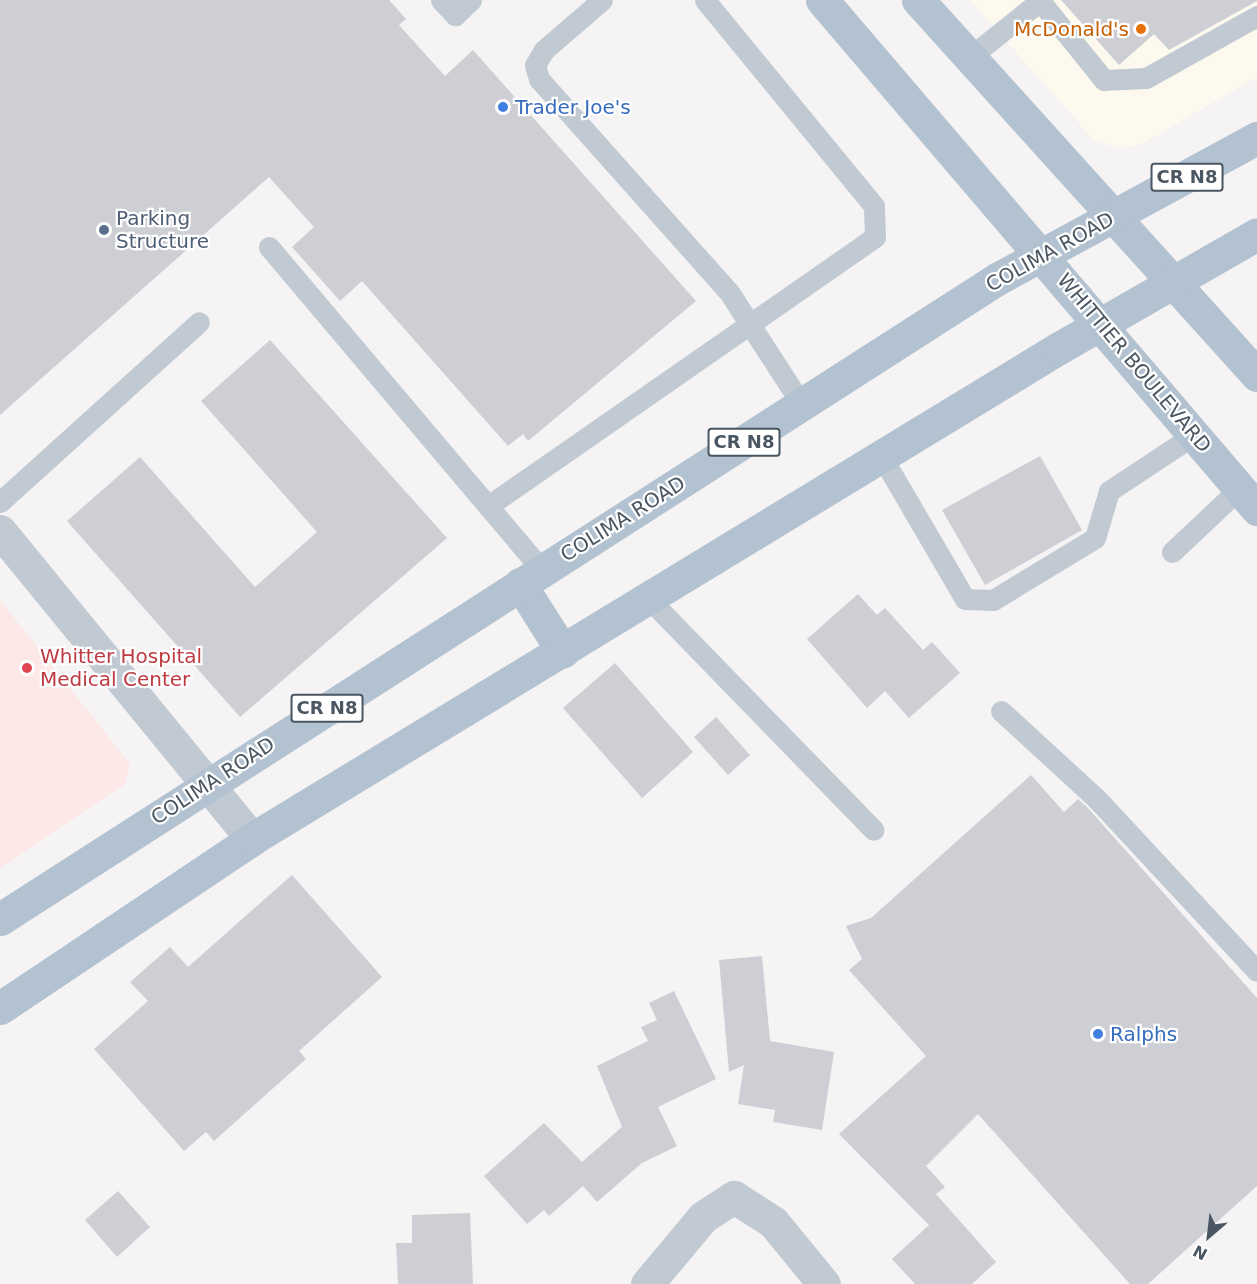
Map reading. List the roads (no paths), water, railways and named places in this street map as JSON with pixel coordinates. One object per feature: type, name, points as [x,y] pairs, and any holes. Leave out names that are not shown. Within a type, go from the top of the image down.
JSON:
[{"type":"main road","name":"WHITTIER BOULEVARD","points":[[822,0],[1102,323],[1249,498]]},
{"type":"main road","points":[[918,0],[1175,281],[1257,375]]},
{"type":"main road","name":"COLIMA ROAD","points":[[0,919],[207,784],[1041,252],[1116,216],[1257,138]]},
{"type":"main road","points":[[0,1008],[252,839],[1102,323],[1257,234]]},
{"type":"main road","points":[[531,577],[562,652]]},
{"type":"street","points":[[0,531],[252,839]]},
{"type":"street","points":[[646,1284],[703,1217],[734,1197],[773,1221],[824,1284]]},
{"type":"lane","points":[[441,0],[455,15],[471,0]]},
{"type":"lane","points":[[602,0],[544,50],[535,65],[539,79],[729,292],[802,405]]},
{"type":"lane","points":[[488,506],[751,328],[875,237],[874,206],[705,0]]},
{"type":"lane","points":[[970,57],[1040,1],[1104,80],[1146,78],[1257,16]]},
{"type":"lane","points":[[269,247],[488,506],[531,577]]},
{"type":"lane","points":[[0,502],[199,322]]},
{"type":"lane","points":[[882,457],[965,599],[993,600],[1095,538],[1109,491],[1195,434]]},
{"type":"lane","points":[[1172,552],[1249,498]]},
{"type":"lane","points":[[649,599],[874,830]]},
{"type":"lane","points":[[1001,711],[1096,798],[1257,971]]},
{"type":"place","name":"McDonald's","points":[[1141,29]]},
{"type":"place","name":"Trader Joe's","points":[[503,107]]},
{"type":"place","name":"Parking Structure","points":[[104,230]]},
{"type":"place","name":"Whitter Hospital Medical Center","points":[[27,668]]},
{"type":"place","name":"Ralphs","points":[[1098,1034]]}]
